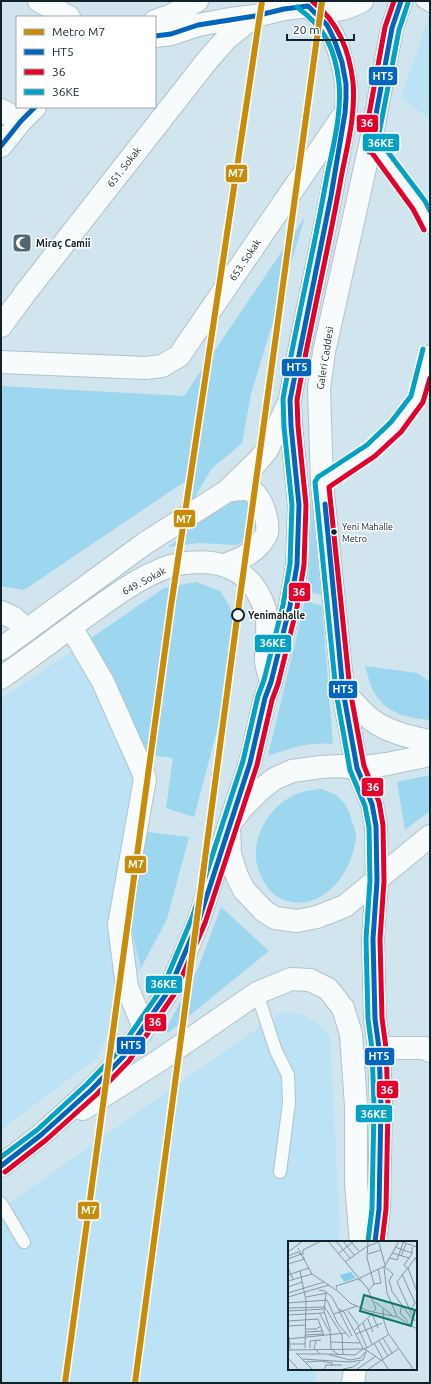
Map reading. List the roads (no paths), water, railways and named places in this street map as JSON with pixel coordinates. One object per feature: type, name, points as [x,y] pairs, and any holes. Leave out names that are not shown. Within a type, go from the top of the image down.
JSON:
[{"type":"main road","points":[[39,1],[66,16]]},
{"type":"main road","points":[[156,21],[170,16],[197,1]]},
{"type":"main road","points":[[156,36],[171,34],[198,25],[255,16],[305,4],[324,10],[341,9],[362,1]]},
{"type":"main road","name":"Galeri Caddesi","points":[[375,1241],[379,1209],[380,1167],[379,1048],[376,1019],[373,946],[377,881],[376,826],[372,804],[356,768],[343,691],[322,483],[319,389],[324,352],[371,141],[392,28],[401,1]]},
{"type":"main road","points":[[1,649],[144,544],[228,491],[267,450],[290,400],[331,196],[345,113],[346,84],[342,62],[327,25],[305,4]]},
{"type":"main road","name":"651. Sokak","points":[[1,326],[31,285],[206,62],[227,38],[255,16]]},
{"type":"main road","points":[[1,110],[28,114]]},
{"type":"main road","name":"653. Sokak","points":[[1,362],[146,368],[162,366],[179,356],[345,113]]},
{"type":"main road","points":[[1,146],[28,114]]},
{"type":"main road","points":[[1,1166],[41,1135],[91,1090],[123,1056],[144,1028],[168,990],[199,920],[250,763],[265,698],[271,682],[290,606],[297,565],[299,505],[290,400]]},
{"type":"main road","points":[[224,565],[249,554],[261,543],[267,533],[266,515],[260,499],[250,490],[241,489],[228,491]]},
{"type":"main road","name":"649. Sokak","points":[[1,678],[110,599],[146,577],[179,564],[195,563],[224,565],[245,575],[254,586],[266,611],[268,632],[266,662],[271,682]]},
{"type":"main road","points":[[1,612],[14,618],[27,630]]},
{"type":"main road","points":[[71,627],[102,682],[145,779],[119,925],[127,987],[144,1028]]},
{"type":"main road","points":[[343,691],[368,717],[380,724],[393,731],[413,738],[430,741]]},
{"type":"main road","points":[[430,755],[402,762],[356,768],[339,766],[292,771],[274,779],[259,791],[242,808],[229,825],[230,854],[237,876],[244,890],[264,912],[275,918],[297,921],[317,917],[345,906],[430,836]]},
{"type":"main road","points":[[41,1135],[123,1085],[257,993],[291,979],[310,980],[328,989],[342,1008],[351,1034],[356,1106],[356,1183],[361,1241]]},
{"type":"main road","points":[[379,1048],[428,1048]]},
{"type":"main road","points":[[353,1383],[355,1370]]},
{"type":"lane","points":[[422,1],[430,6]]},
{"type":"lane","points":[[371,141],[419,205],[430,227]]},
{"type":"lane","points":[[322,483],[372,451],[396,427],[417,399],[430,351]]},
{"type":"lane","points":[[257,993],[276,1051],[288,1075],[289,1103],[280,1172]]},
{"type":"lane","points":[[1,1203],[24,1242]]},
{"type":"metro line","name":"M7","points":[[65,1383],[171,606],[262,1]]},
{"type":"metro line","name":"M7","points":[[135,1383],[236,626],[322,1]]},
{"type":"place","name":"Miraç Camii","points":[[22,243]]},
{"type":"place","name":"Yeni Mahalle Metro","points":[[334,532]]},
{"type":"place","name":"Yenimahalle","points":[[238,615]]}]
